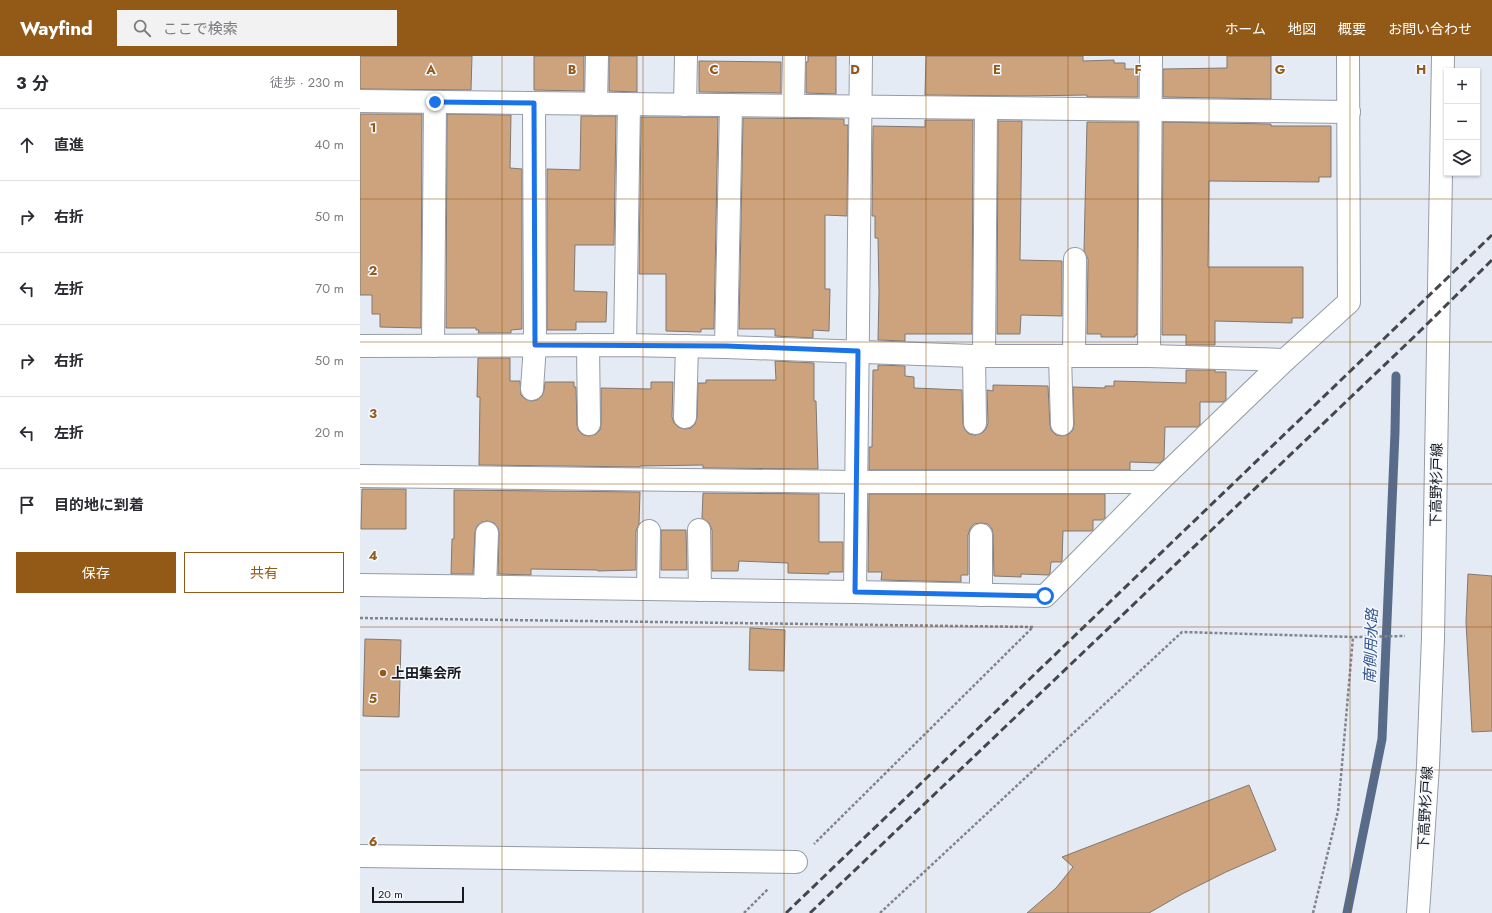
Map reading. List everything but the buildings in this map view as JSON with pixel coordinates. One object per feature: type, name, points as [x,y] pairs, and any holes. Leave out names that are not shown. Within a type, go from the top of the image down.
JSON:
[{"type":"street","points":[[596,104],[597,56]]},
{"type":"street","points":[[685,105],[686,56]]},
{"type":"street","points":[[793,106],[794,56]]},
{"type":"street","points":[[855,592],[861,56]]},
{"type":"street","points":[[1149,356],[1151,56]]},
{"type":"street","points":[[360,585],[1045,596],[1158,482],[1285,360],[1349,302],[1348,56]]},
{"type":"street","name":"下高野杉戸線","points":[[1418,913],[1428,766],[1433,638],[1443,56]]},
{"type":"street","points":[[360,101],[1349,112]]},
{"type":"street","points":[[433,346],[435,102]]},
{"type":"street","points":[[532,389],[535,345],[534,103]]},
{"type":"street","points":[[626,345],[629,104]]},
{"type":"street","points":[[726,346],[731,105]]},
{"type":"street","points":[[975,423],[979,356],[986,108]]},
{"type":"street","points":[[1062,424],[1075,259]]},
{"type":"street","points":[[588,345],[589,424]]},
{"type":"street","points":[[360,346],[726,346],[979,356],[1149,356],[1285,360]]},
{"type":"street","points":[[685,417],[687,346]]},
{"type":"street","points":[[360,476],[857,482],[1158,482]]},
{"type":"street","points":[[699,530],[700,590]]},
{"type":"street","points":[[648,589],[649,531]]},
{"type":"street","points":[[485,587],[487,533]]},
{"type":"street","points":[[981,535],[982,594]]},
{"type":"street","points":[[360,856],[796,862]]},
{"type":"path","points":[[360,618],[1033,627],[744,913]]},
{"type":"path","points":[[880,913],[1182,632],[1353,637],[1409,636]]},
{"type":"path","points":[[1313,913],[1338,811],[1353,637]]},
{"type":"waterway","name":"南側用水路","points":[[1347,913],[1382,739],[1396,376]]},
{"type":"railway","points":[[786,913],[1492,235]]},
{"type":"railway","points":[[810,913],[1417,334],[1492,260]]},
{"type":"place","name":"上田集会所","points":[[383,673]]},
{"type":"route","points":[[435,102],[534,103],[535,345],[726,346],[858,351],[855,592],[1045,596]]}]
